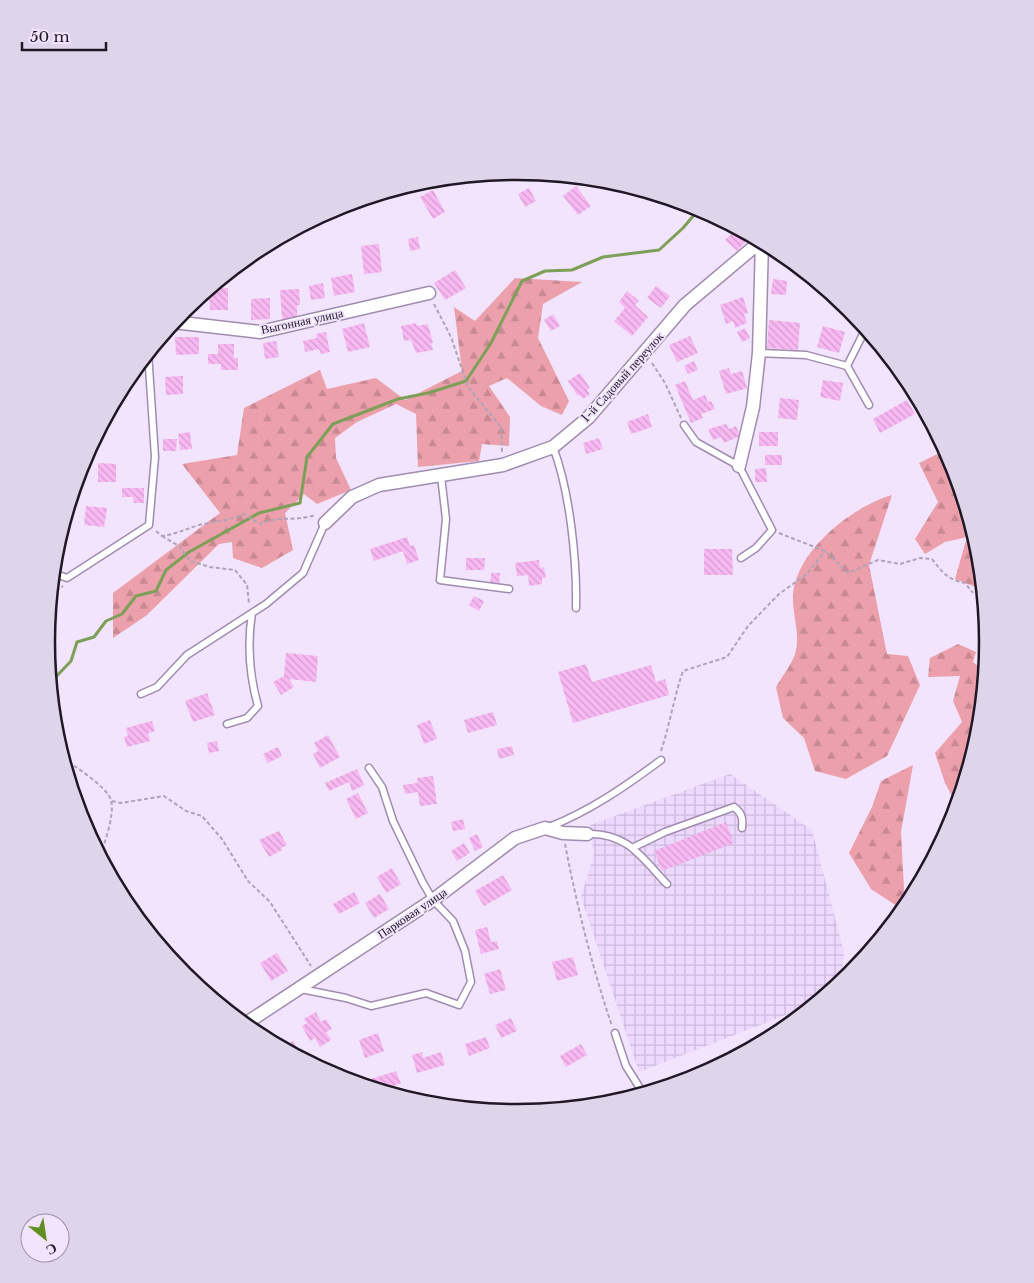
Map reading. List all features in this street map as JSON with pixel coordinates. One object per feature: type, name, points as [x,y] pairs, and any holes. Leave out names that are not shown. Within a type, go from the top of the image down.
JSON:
[{"type":"street","name":"1-й Садовый переулок","points":[[325,523],[352,497],[379,485],[503,466],[553,447],[588,418],[685,305],[756,246]]},
{"type":"street","points":[[740,466],[753,407],[759,353],[761,249]]},
{"type":"street","name":"Выгонная улица","points":[[183,323],[260,332],[428,292]]},
{"type":"street","points":[[545,828],[563,833],[587,834]]},
{"type":"street","name":"Парковая улица","points":[[252,1020],[433,900],[516,838],[545,828]]},
{"type":"lane","points":[[847,366],[862,335]]},
{"type":"lane","points":[[759,353],[806,355],[847,366],[869,404]]},
{"type":"lane","points":[[60,576],[67,578],[149,525],[156,457],[149,362]]},
{"type":"lane","points":[[684,425],[696,442],[740,466],[772,530],[756,548],[742,558]]},
{"type":"lane","points":[[553,447],[562,471],[577,580],[576,608]]},
{"type":"lane","points":[[441,476],[446,519],[440,580],[509,590]]},
{"type":"lane","points":[[141,694],[157,687],[187,655],[266,604],[303,573],[325,523]]},
{"type":"lane","points":[[227,724],[247,718],[258,706],[250,679],[248,638],[252,613]]},
{"type":"lane","points":[[545,828],[576,817],[629,784],[661,760]]},
{"type":"lane","points":[[299,988],[346,998],[371,1006],[426,993],[459,1005],[471,982],[465,950],[453,921],[433,900],[408,854],[382,787],[369,768]]},
{"type":"lane","points":[[632,848],[666,832],[734,808],[740,812],[743,818],[742,828]]},
{"type":"lane","points":[[587,834],[614,836],[632,848],[667,884]]},
{"type":"lane","points":[[615,1033],[626,1066],[639,1087]]},
{"type":"path","points":[[428,292],[451,337],[468,387],[500,427],[503,466]]},
{"type":"path","points":[[645,352],[665,383],[684,425]]},
{"type":"path","points":[[162,536],[181,533],[199,525],[229,521],[244,514],[260,524],[274,518],[304,519],[322,513],[337,512]]},
{"type":"path","points":[[149,525],[162,536],[179,546],[190,561],[210,567],[235,570],[247,585],[252,613]]},
{"type":"path","points":[[772,530],[825,551],[848,573],[878,560],[900,564],[920,558],[932,559],[942,574],[952,581],[965,583],[973,593]]},
{"type":"path","points":[[661,760],[661,751],[672,719],[675,694],[684,670],[727,657],[748,626],[779,594],[807,574],[825,551]]},
{"type":"path","points":[[58,590],[66,584],[67,578]]},
{"type":"path","points":[[73,766],[104,790],[112,802],[108,833],[103,847]]},
{"type":"path","points":[[112,802],[121,803],[164,796],[186,812],[202,816],[222,840],[248,881],[270,902],[318,976]]},
{"type":"path","points":[[563,833],[573,883],[602,996],[615,1033]]},
{"type":"shaded area","points":[[730,774],[812,830],[844,952],[842,970],[822,989],[792,1013],[639,1072],[581,897],[594,854],[590,825]]},
{"type":"green space","points":[[515,278],[582,282],[543,304],[538,338],[569,401],[562,415],[541,406],[507,378],[489,386],[510,417],[509,446],[482,444],[479,461],[418,467],[416,414],[396,404],[357,422],[335,438],[336,458],[351,490],[317,504],[304,494],[285,513],[293,550],[262,568],[233,558],[232,542],[219,544],[147,615],[113,638],[113,593],[220,513],[182,464],[237,455],[244,408],[320,370],[327,389],[376,378],[405,400],[462,371],[454,307],[475,321]]},
{"type":"green space","points":[[939,454],[954,493],[967,537],[945,542],[925,554],[915,539],[938,502],[919,463]]},
{"type":"green space","points":[[892,495],[869,565],[887,654],[908,656],[920,685],[887,756],[846,779],[815,771],[804,738],[783,718],[776,687],[795,655],[797,637],[793,596],[796,579],[804,563],[815,547],[844,520],[860,509]]},
{"type":"green space","points":[[967,538],[976,587],[955,579]]},
{"type":"green space","points":[[958,644],[976,652],[973,662],[978,666],[978,672],[970,732],[952,796],[945,783],[935,753],[962,722],[953,701],[960,676],[928,677],[930,658]]},
{"type":"green space","points":[[913,765],[901,832],[904,893],[896,905],[871,889],[849,853],[872,807],[881,781]]},
{"type":"building","points":[[576,186],[591,206],[578,215],[563,196]]},
{"type":"building","points":[[529,188],[536,201],[525,207],[518,194]]},
{"type":"building","points":[[433,190],[445,212],[433,219],[420,197]]},
{"type":"building","points":[[732,233],[747,240],[737,251],[725,240]]},
{"type":"building","points":[[418,237],[420,249],[410,251],[408,239]]},
{"type":"building","points":[[379,244],[382,272],[364,274],[361,246]]},
{"type":"building","points":[[455,270],[466,288],[445,300],[434,283]]},
{"type":"building","points":[[352,274],[355,292],[334,296],[331,278]]},
{"type":"building","points":[[773,279],[787,281],[786,295],[771,294]]},
{"type":"building","points":[[323,283],[325,298],[311,300],[309,286]]},
{"type":"building","points":[[656,286],[670,296],[661,308],[647,298]]},
{"type":"building","points":[[220,288],[228,288],[228,310],[210,310],[209,296]]},
{"type":"building","points":[[299,289],[300,305],[297,305],[297,319],[282,319],[280,290]]},
{"type":"building","points":[[627,291],[639,301],[635,305],[648,317],[632,336],[614,321],[625,308],[619,302]]},
{"type":"building","points":[[743,297],[748,313],[744,314],[747,323],[735,328],[733,321],[726,324],[720,305]]},
{"type":"building","points":[[270,298],[270,319],[251,320],[251,299]]},
{"type":"building","points":[[553,314],[560,326],[551,331],[544,320]]},
{"type":"building","points":[[769,320],[800,323],[798,350],[767,348]]},
{"type":"building","points":[[364,323],[370,347],[348,352],[342,329]]},
{"type":"building","points":[[416,323],[417,326],[428,324],[433,350],[416,353],[411,340],[404,341],[401,326]]},
{"type":"building","points":[[823,326],[845,332],[839,353],[817,347]]},
{"type":"building","points":[[745,328],[750,338],[742,342],[737,332]]},
{"type":"building","points":[[326,332],[330,352],[321,354],[319,349],[305,352],[303,341],[317,338],[316,334]]},
{"type":"building","points":[[690,336],[698,353],[677,362],[669,345]]},
{"type":"building","points":[[175,337],[199,337],[199,354],[176,355]]},
{"type":"building","points":[[276,341],[279,357],[265,359],[263,343]]},
{"type":"building","points":[[218,344],[234,344],[234,358],[238,358],[238,370],[221,370],[221,364],[208,364],[208,354],[218,354]]},
{"type":"building","points":[[694,361],[698,370],[688,374],[684,366]]},
{"type":"building","points":[[729,368],[731,374],[742,371],[747,388],[726,394],[719,371]]},
{"type":"building","points":[[580,373],[590,388],[587,390],[590,394],[583,399],[580,395],[578,396],[568,381]]},
{"type":"building","points":[[183,376],[183,394],[166,395],[165,377]]},
{"type":"building","points":[[823,380],[843,383],[840,401],[820,397]]},
{"type":"building","points":[[685,381],[693,400],[705,395],[708,402],[711,401],[715,409],[701,414],[703,418],[691,423],[675,385]]},
{"type":"building","points":[[780,398],[799,400],[797,420],[778,418]]},
{"type":"building","points":[[907,400],[915,414],[880,433],[873,419]]},
{"type":"building","points":[[648,414],[652,427],[631,434],[627,422]]},
{"type":"building","points":[[726,424],[729,429],[736,426],[740,436],[724,443],[721,437],[713,440],[708,429]]},
{"type":"building","points":[[190,432],[192,449],[180,450],[178,434]]},
{"type":"building","points":[[759,432],[778,432],[778,446],[759,446]]},
{"type":"building","points":[[599,438],[603,449],[586,454],[583,443]]},
{"type":"building","points":[[163,439],[177,439],[176,451],[163,451]]},
{"type":"building","points":[[765,455],[782,455],[782,465],[765,465]]},
{"type":"building","points":[[98,463],[116,464],[116,482],[98,482]]},
{"type":"building","points":[[766,468],[767,482],[755,482],[755,469]]},
{"type":"building","points":[[122,488],[144,488],[144,503],[134,503],[133,497],[122,497]]},
{"type":"building","points":[[86,506],[107,508],[104,527],[84,525]]},
{"type":"building","points":[[407,537],[410,546],[414,545],[419,560],[407,564],[403,551],[374,561],[370,549]]},
{"type":"building","points":[[704,549],[732,549],[733,575],[704,575]]},
{"type":"building","points":[[466,558],[485,558],[484,570],[466,570]]},
{"type":"building","points":[[539,560],[540,568],[544,567],[546,578],[542,578],[542,584],[529,586],[528,575],[517,576],[515,563]]},
{"type":"building","points":[[491,573],[500,573],[499,586],[490,586]]},
{"type":"building","points":[[474,596],[484,601],[479,611],[469,605]]},
{"type":"building","points":[[286,653],[318,656],[316,682],[289,679],[294,687],[281,695],[273,682],[284,676]]},
{"type":"building","points":[[586,664],[592,682],[651,665],[656,682],[665,679],[669,695],[573,723],[558,672]]},
{"type":"building","points":[[207,693],[215,715],[193,722],[185,701]]},
{"type":"building","points":[[493,712],[497,725],[468,733],[464,720]]},
{"type":"building","points":[[430,720],[437,739],[424,744],[417,725]]},
{"type":"building","points":[[152,721],[155,731],[148,733],[150,741],[127,747],[124,737],[128,736],[126,728]]},
{"type":"building","points":[[328,735],[340,757],[320,768],[313,754],[318,751],[314,743]]},
{"type":"building","points":[[217,741],[219,751],[209,753],[207,743]]},
{"type":"building","points":[[512,746],[514,755],[499,759],[497,749]]},
{"type":"building","points":[[278,747],[282,756],[268,763],[263,754]]},
{"type":"building","points":[[357,769],[364,785],[352,791],[349,782],[329,791],[325,783]]},
{"type":"building","points":[[433,776],[437,804],[420,806],[418,792],[405,794],[403,785],[417,783],[417,778]]},
{"type":"building","points":[[358,793],[368,813],[356,819],[346,799]]},
{"type":"building","points":[[463,819],[465,829],[453,831],[451,822]]},
{"type":"building","points":[[726,822],[734,843],[662,871],[654,851]]},
{"type":"building","points":[[279,831],[287,845],[269,857],[259,840]]},
{"type":"building","points":[[477,834],[483,847],[475,851],[469,838]]},
{"type":"building","points":[[464,843],[470,853],[457,861],[451,851]]},
{"type":"building","points":[[392,868],[401,884],[386,893],[377,877]]},
{"type":"building","points":[[503,875],[512,890],[484,906],[475,891]]},
{"type":"building","points":[[354,892],[360,903],[339,914],[333,904]]},
{"type":"building","points":[[380,894],[389,909],[374,918],[365,903]]},
{"type":"building","points":[[487,927],[491,942],[497,941],[499,949],[481,954],[475,930]]},
{"type":"building","points":[[277,953],[288,971],[271,981],[260,963]]},
{"type":"building","points":[[573,957],[578,975],[557,981],[552,962]]},
{"type":"building","points":[[500,969],[506,990],[490,994],[484,974]]},
{"type":"building","points":[[316,1012],[321,1022],[326,1019],[332,1029],[326,1032],[331,1040],[320,1047],[315,1038],[310,1041],[302,1026],[307,1023],[304,1019]]},
{"type":"building","points":[[511,1018],[517,1031],[501,1038],[495,1025]]},
{"type":"building","points":[[378,1033],[384,1051],[365,1058],[359,1040]]},
{"type":"building","points":[[486,1037],[490,1048],[469,1056],[465,1044]]},
{"type":"building","points":[[293,1041],[296,1047],[289,1043]]},
{"type":"building","points":[[581,1044],[587,1055],[566,1067],[560,1056]]},
{"type":"building","points":[[422,1052],[423,1058],[441,1052],[445,1065],[417,1073],[412,1055]]},
{"type":"building","points":[[396,1071],[401,1083],[392,1086],[371,1079]]},
{"type":"waterway","points":[[56,676],[71,661],[77,642],[94,637],[106,621],[122,614],[136,596],[156,591],[166,570],[189,552],[259,513],[300,503],[307,457],[333,424],[398,399],[428,393],[466,381],[491,343],[522,281],[545,271],[572,270],[603,257],[659,250],[694,215]]}]
